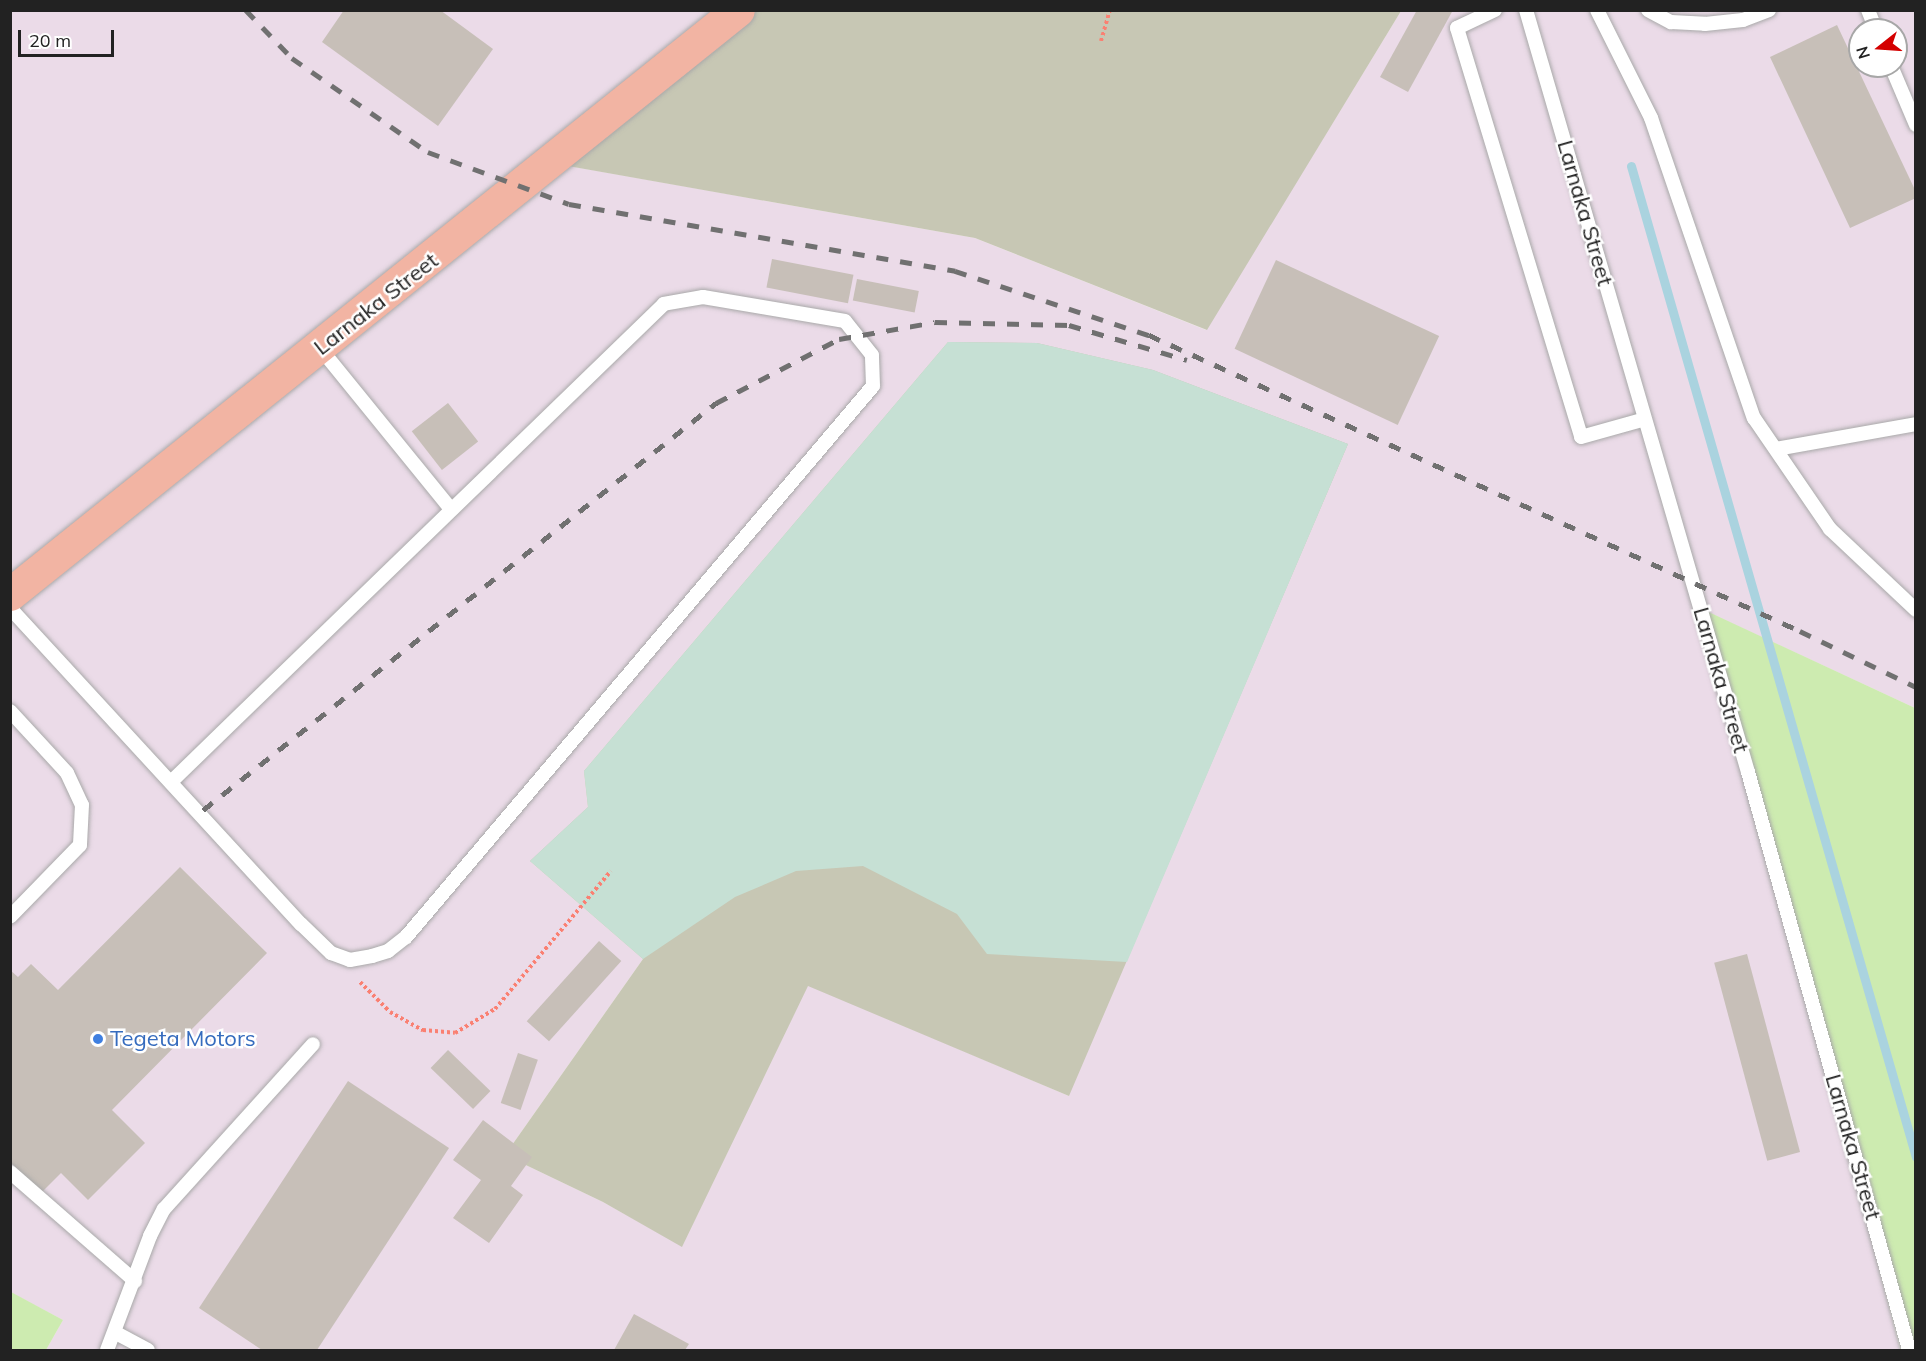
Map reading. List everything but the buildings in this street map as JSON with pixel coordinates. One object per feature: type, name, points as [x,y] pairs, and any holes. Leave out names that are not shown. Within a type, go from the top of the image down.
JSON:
[{"type":"highway","name":"Larnaka Street","points":[[10,594],[320,348],[738,10]]},
{"type":"lane","points":[[1495,10],[1457,28],[1581,437],[1645,420]]},
{"type":"lane","name":"Larnaka Street","points":[[1526,10],[1909,1350]]},
{"type":"lane","points":[[1597,10],[1651,118],[1754,418],[1830,529],[1916,610]]},
{"type":"lane","points":[[1648,10],[1671,22],[1705,24],[1743,21],[1769,10]]},
{"type":"lane","points":[[1896,78],[1916,125]]},
{"type":"lane","points":[[10,608],[171,782],[331,953],[350,960],[372,956],[388,951],[406,938],[873,386],[872,355],[845,321],[703,297],[664,304],[171,782]]},
{"type":"lane","points":[[320,348],[451,509]]},
{"type":"lane","points":[[1776,449],[1916,424]]},
{"type":"lane","points":[[10,711],[67,773],[82,805],[80,844],[10,917]]},
{"type":"lane","points":[[107,1350],[116,1333],[150,1236],[164,1209],[312,1044]]},
{"type":"lane","points":[[10,1172],[135,1281]]},
{"type":"lane","points":[[116,1333],[148,1350]]},
{"type":"path","points":[[1101,41],[1110,10]]},
{"type":"path","points":[[331,953],[390,1012],[423,1030],[455,1033],[495,1009],[611,871]]},
{"type":"shaded area","points":[[10,11],[738,11],[552,163],[975,238],[1206,330],[1401,11],[1915,11],[1915,708],[1701,609],[1748,772],[1900,1350],[46,1350],[63,1320],[10,1292]],"holes":[[[948,342],[1069,1096],[808,985],[682,1246],[603,1202],[505,1155],[643,959],[531,862],[588,807],[584,771]]]},
{"type":"shaded area","points":[[738,11],[1401,11],[1207,330],[975,238],[551,163]]},
{"type":"shaded area","points":[[948,342],[1037,343],[1153,370],[1348,444],[1069,1096],[808,986],[682,1247],[603,1202],[505,1155],[643,959],[530,861],[588,807],[584,771]]},
{"type":"shaded area","points":[[948,342],[1037,343],[1153,370],[1348,444],[1127,962],[987,954],[957,914],[863,866],[796,871],[735,897],[643,959],[530,861],[588,807],[584,771]]},
{"type":"green space","points":[[1700,608],[1915,708],[1915,1350]]},
{"type":"green space","points":[[11,1292],[63,1320],[46,1350],[11,1350]]},
{"type":"waterway","points":[[1631,166],[1916,1157]]},
{"type":"railway","points":[[246,10],[292,58],[428,152],[569,204],[955,271],[1149,335],[1800,631],[1916,687]]},
{"type":"railway","points":[[203,810],[716,403],[839,339],[935,322],[1069,325],[1187,360]]},
{"type":"place","name":"Tegeta Motors","points":[[98,1039]]}]
